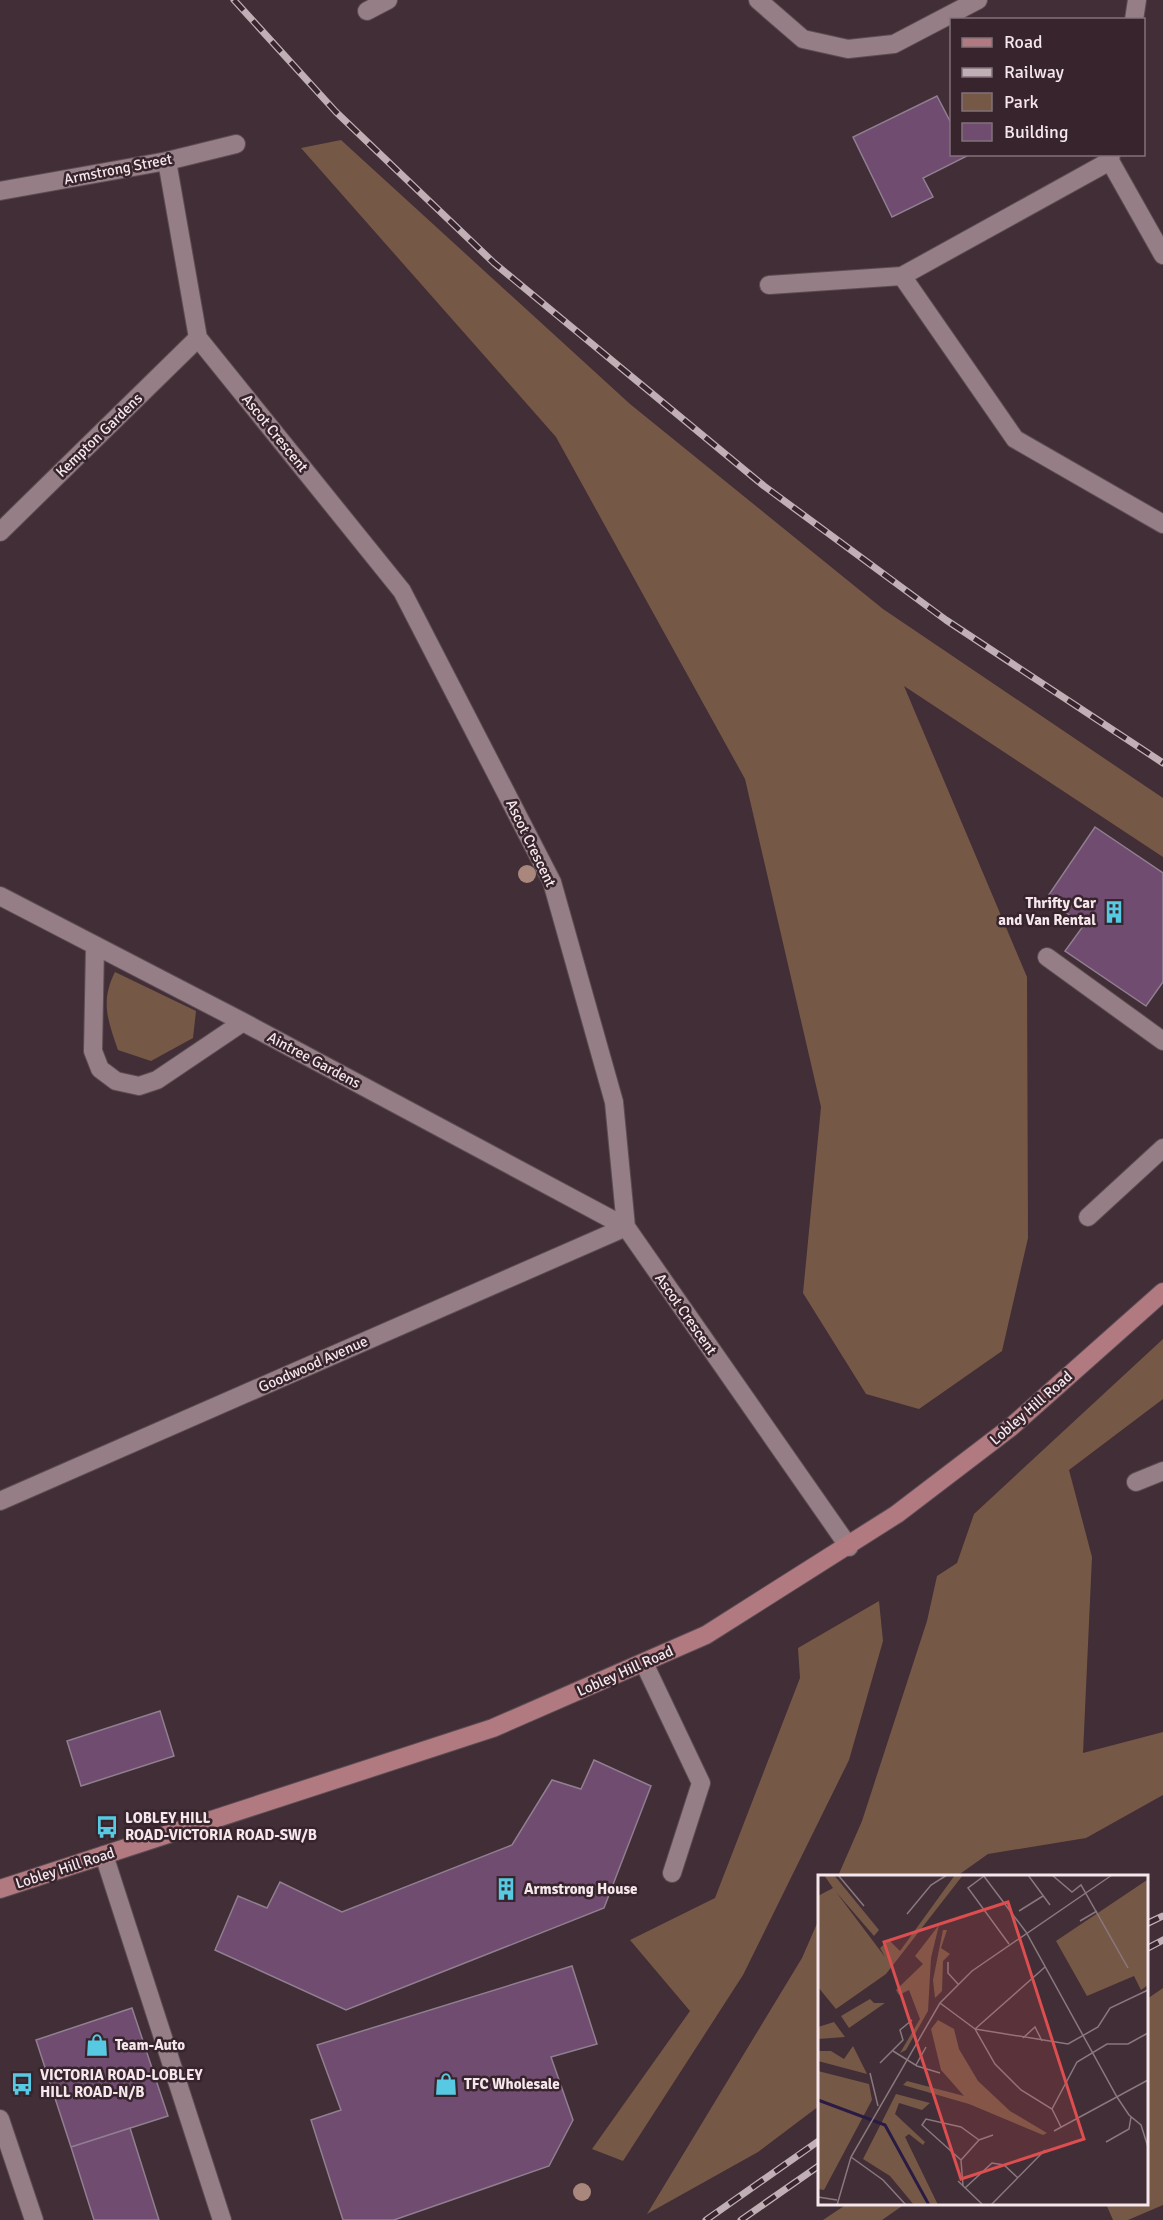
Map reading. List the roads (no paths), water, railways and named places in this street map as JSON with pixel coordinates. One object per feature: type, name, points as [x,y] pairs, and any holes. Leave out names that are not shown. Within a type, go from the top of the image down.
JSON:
[{"type":"main road","name":"Lobley Hill Road","points":[[0,1889],[493,1728],[706,1635],[849,1547],[897,1514],[1011,1426],[1163,1292]]},
{"type":"street","points":[[367,11],[388,0]]},
{"type":"street","points":[[758,0],[803,39],[849,49],[894,44],[978,0]]},
{"type":"street","points":[[1134,18],[1137,0]]},
{"type":"street","name":"Armstrong Street","points":[[0,191],[166,160],[236,144]]},
{"type":"street","points":[[769,285],[902,276],[1110,158],[1163,255]]},
{"type":"street","name":"Ascot Crescent","points":[[166,160],[198,338],[402,591],[552,882],[614,1102],[626,1227],[849,1547]]},
{"type":"street","points":[[902,276],[1016,439],[1163,524]]},
{"type":"street","name":"Kempton Gardens","points":[[0,532],[198,338]]},
{"type":"street","name":"Aintree Gardens","points":[[0,896],[243,1022],[626,1227]]},
{"type":"street","points":[[95,946],[93,1051],[100,1069],[116,1081],[139,1086],[158,1080],[243,1022]]},
{"type":"street","points":[[1047,957],[1163,1041]]},
{"type":"street","points":[[1088,1217],[1163,1148]]},
{"type":"street","name":"Goodwood Avenue","points":[[0,1502],[626,1227]]},
{"type":"street","points":[[1136,1482],[1163,1471]]},
{"type":"street","points":[[644,1663],[701,1783],[672,1873]]},
{"type":"street","points":[[105,1855],[222,2220]]},
{"type":"street","points":[[0,2119],[34,2220]]},
{"type":"railway","points":[[234,0],[336,112],[494,263],[764,486],[946,620],[1163,763]]},
{"type":"railway","points":[[1148,1923],[1163,1916]]},
{"type":"railway","points":[[1148,1948],[1163,1940]]},
{"type":"railway","points":[[706,2220],[818,2141]]},
{"type":"railway","points":[[741,2220],[818,2166]]},
{"type":"place","name":"Thrifty Car and Van Rental","points":[[1114,912]]},
{"type":"place","name":"LOBLEY HILL ROAD-VICTORIA ROAD-SW/B","points":[[107,1827]]},
{"type":"place","name":"Armstrong House","points":[[506,1889]]},
{"type":"place","name":"Team-Auto","points":[[97,2045]]},
{"type":"place","name":"VICTORIA ROAD-LOBLEY HILL ROAD-N/B","points":[[22,2084]]},
{"type":"place","name":"TFC Wholesale","points":[[446,2084]]}]
